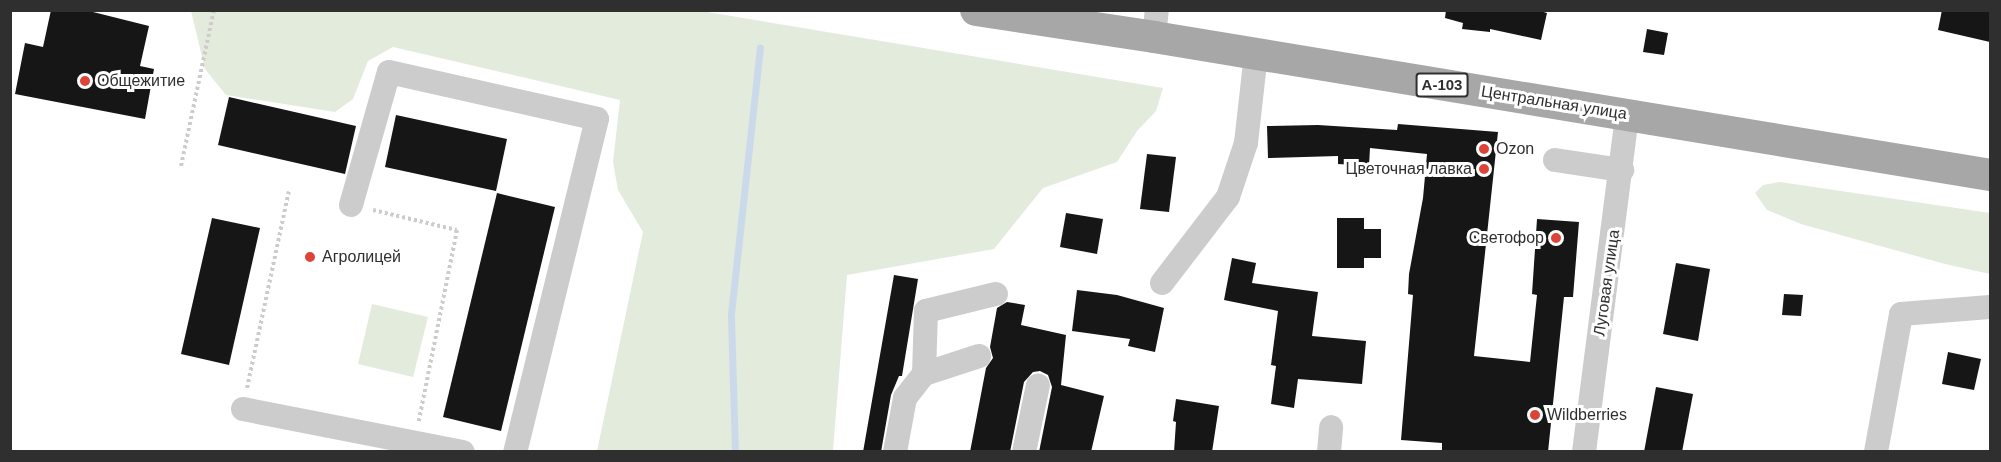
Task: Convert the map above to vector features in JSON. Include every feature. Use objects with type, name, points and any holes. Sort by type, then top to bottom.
[{"type":"main road","name":"Центральная улица","points":[[976,10],[1156,24],[1256,54],[1990,175]]},
{"type":"street","points":[[1161,283],[1228,197],[1246,143],[1256,54]]},
{"type":"street","points":[[351,205],[389,72],[597,119],[515,452]]},
{"type":"street","name":"Луговая улица","points":[[1584,452],[1622,170],[1627,115]]},
{"type":"street","points":[[1555,160],[1622,170]]},
{"type":"street","points":[[924,374],[926,311],[996,294]]},
{"type":"street","points":[[1876,452],[1901,314],[1990,307]]},
{"type":"street","points":[[895,452],[905,398],[924,374],[979,356]]},
{"type":"street","points":[[1024,452],[1038,385]]},
{"type":"street","points":[[243,409],[463,452]]},
{"type":"street","points":[[1329,452],[1331,428]]},
{"type":"path","points":[[181,166],[214,10]]},
{"type":"path","points":[[243,409],[289,190]]},
{"type":"path","points":[[351,205],[456,230],[414,442]]},
{"type":"shaded area","points":[[191,11],[701,11],[1163,88],[1156,111],[1137,131],[1117,162],[1043,188],[994,249],[847,275],[833,451],[597,451],[643,232],[618,190],[613,162],[620,100],[393,47],[368,61],[353,99],[335,112],[226,95],[205,69]]},
{"type":"shaded area","points":[[1780,182],[1990,213],[1990,274],[1945,264],[1801,224],[1767,210],[1755,193],[1763,185]]},
{"type":"shaded area","points":[[372,304],[428,317],[413,377],[358,364]]},
{"type":"building","name":"Общежитие","points":[[51,10],[85,10],[149,26],[140,66],[154,69],[145,119],[15,94],[25,43],[43,47]]},
{"type":"building","points":[[1446,10],[1537,10],[1547,13],[1541,40],[1490,29],[1490,32],[1462,29],[1463,23],[1445,18]]},
{"type":"building","points":[[1942,10],[1990,10],[1990,42],[1938,30]]},
{"type":"building","points":[[1647,29],[1668,33],[1664,55],[1643,52]]},
{"type":"building","points":[[229,97],[356,126],[345,174],[218,145]]},
{"type":"building","points":[[396,115],[507,139],[496,191],[385,167]]},
{"type":"building","points":[[1398,124],[1498,132],[1474,356],[1530,362],[1537,295],[1532,294],[1537,219],[1579,222],[1573,297],[1564,297],[1548,452],[1442,452],[1442,443],[1401,440],[1413,295],[1408,294],[1409,274],[1423,198],[1427,154],[1370,148],[1369,166],[1338,164],[1338,156],[1268,158],[1267,126],[1318,125],[1397,130]]},
{"type":"building","points":[[1147,154],[1176,157],[1169,212],[1140,209]]},
{"type":"building","points":[[497,193],[555,207],[501,431],[443,417]]},
{"type":"building","points":[[1066,213],[1103,219],[1097,254],[1060,247]]},
{"type":"building","points":[[212,218],[260,228],[229,365],[181,354]]},
{"type":"building","points":[[1337,218],[1364,218],[1364,229],[1381,229],[1381,258],[1364,258],[1364,268],[1337,268]]},
{"type":"building","points":[[1232,258],[1256,263],[1252,283],[1318,292],[1312,336],[1366,341],[1362,384],[1298,379],[1294,408],[1271,404],[1276,366],[1271,365],[1278,311],[1224,300]]},
{"type":"building","points":[[1676,263],[1710,269],[1698,341],[1663,334]]},
{"type":"building","points":[[894,275],[918,279],[902,376],[899,376],[891,395],[881,452],[863,452]]},
{"type":"building","points":[[1077,290],[1117,295],[1164,308],[1155,352],[1128,346],[1130,339],[1072,331]]},
{"type":"building","points":[[1784,294],[1803,295],[1801,316],[1782,315]]},
{"type":"building","points":[[1007,302],[1025,305],[1021,325],[1066,335],[1061,385],[1104,396],[1091,452],[1039,452],[1052,387],[1048,375],[1040,371],[1033,372],[1024,382],[1010,452],[970,452],[986,368],[993,358],[990,347],[997,308]]},
{"type":"building","points":[[1948,352],[1981,359],[1974,390],[1942,384]]},
{"type":"building","points":[[1656,387],[1693,394],[1682,452],[1644,452]]},
{"type":"building","points":[[1176,399],[1219,406],[1212,452],[1174,452],[1176,422],[1173,421]]},
{"type":"waterway","points":[[735,452],[731,314],[760,48]]},
{"type":"place","name":"Общежитие","points":[[85,81]]},
{"type":"place","name":"Ozon","points":[[1484,149]]},
{"type":"place","name":"Цветочная лавка","points":[[1484,169]]},
{"type":"place","name":"Светофор","points":[[1556,238]]},
{"type":"place","name":"Агролицей","points":[[310,257]]},
{"type":"place","name":"Wildberries","points":[[1535,415]]}]
